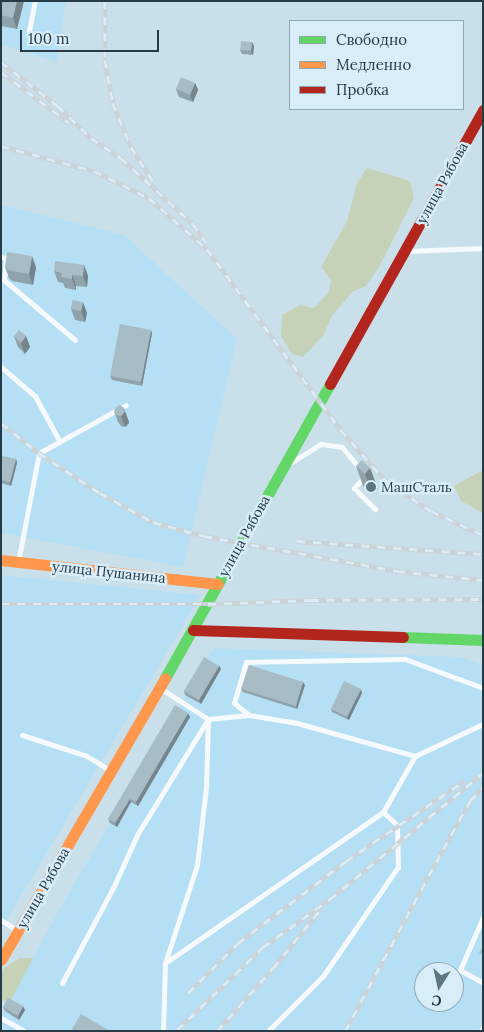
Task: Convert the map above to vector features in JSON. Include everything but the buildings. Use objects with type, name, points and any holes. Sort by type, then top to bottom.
[{"type":"street","name":"улица Рябова","points":[[1,960],[193,630],[403,251],[482,114]]},
{"type":"street","name":"улица Пушанина","points":[[1,560],[218,584]]},
{"type":"street","points":[[193,630],[483,640]]},
{"type":"lane","points":[[29,31],[35,1]]},
{"type":"lane","points":[[403,251],[483,248]]},
{"type":"lane","points":[[1,257],[6,258],[4,280],[75,340]]},
{"type":"lane","points":[[1,367],[35,396],[60,442]]},
{"type":"lane","points":[[18,562],[39,453],[126,406]]},
{"type":"lane","points":[[282,469],[321,444],[342,447],[365,477],[354,488],[375,509]]},
{"type":"lane","points":[[249,715],[234,703],[246,662],[405,659],[483,688]]},
{"type":"lane","points":[[160,688],[208,718],[249,715],[297,723],[415,756]]},
{"type":"lane","points":[[163,1031],[165,963],[197,865],[206,787],[208,718]]},
{"type":"lane","points":[[62,983],[113,888],[137,835],[208,718]]},
{"type":"lane","points":[[165,963],[383,812],[415,756],[483,724]]},
{"type":"lane","points":[[22,735],[87,756],[111,771]]},
{"type":"lane","points":[[268,1031],[322,976],[398,867],[397,825],[383,812]]},
{"type":"lane","points":[[483,918],[460,970],[483,983]]},
{"type":"lane","points":[[1,920],[18,931]]},
{"type":"lane","points":[[1,1018],[24,1031]]},
{"type":"lane","points":[[481,1031],[483,1027]]},
{"type":"shaded area","points":[[1,1],[66,1],[57,62],[1,44]]},
{"type":"shaded area","points":[[1,205],[124,235],[237,339],[183,567],[1,533]]},
{"type":"shaded area","points":[[1,575],[201,595],[1,929]]},
{"type":"shaded area","points":[[214,648],[460,657],[483,665],[483,1031],[1,1031],[1,1017],[64,901]]},
{"type":"green space","points":[[367,168],[410,181],[414,198],[379,267],[366,286],[352,292],[332,316],[323,336],[303,357],[292,354],[281,336],[282,315],[300,305],[314,308],[329,292],[331,280],[321,267],[347,221],[357,183]]},
{"type":"green space","points":[[483,470],[483,513],[461,501],[454,486]]},
{"type":"green space","points":[[20,958],[33,958],[10,1002],[1,1000],[1,974],[4,968]]},
{"type":"railway","points":[[105,1],[105,60],[113,103],[131,147],[153,181]]},
{"type":"railway","points":[[1,62],[58,106],[91,138],[121,158],[193,224],[206,242]]},
{"type":"railway","points":[[1,72],[68,122]]},
{"type":"railway","points":[[1,146],[94,171],[149,198],[207,249],[341,430],[385,480],[431,511],[483,535]]},
{"type":"railway","points":[[1,423],[39,453],[100,493],[153,522],[204,536],[397,571],[483,580]]},
{"type":"railway","points":[[297,541],[483,554]]},
{"type":"railway","points":[[1,604],[208,604],[311,600],[483,599]]},
{"type":"railway","points":[[177,1030],[263,947],[330,899],[483,773]]},
{"type":"railway","points":[[188,993],[238,943],[346,861],[464,781]]},
{"type":"railway","points":[[345,1031],[470,801],[483,787]]},
{"type":"railway","points":[[217,1031],[273,968],[320,910]]},
{"type":"traffic: fast","points":[[165,678],[330,384]]},
{"type":"traffic: fast","points":[[403,637],[483,640]]},
{"type":"traffic: slow","points":[[1,560],[218,584]]},
{"type":"traffic: slow","points":[[1,960],[165,678]]},
{"type":"traffic: jam","points":[[330,384],[483,110]]},
{"type":"traffic: jam","points":[[193,630],[403,637]]},
{"type":"place","name":"МашСталь","points":[[371,487]]}]
